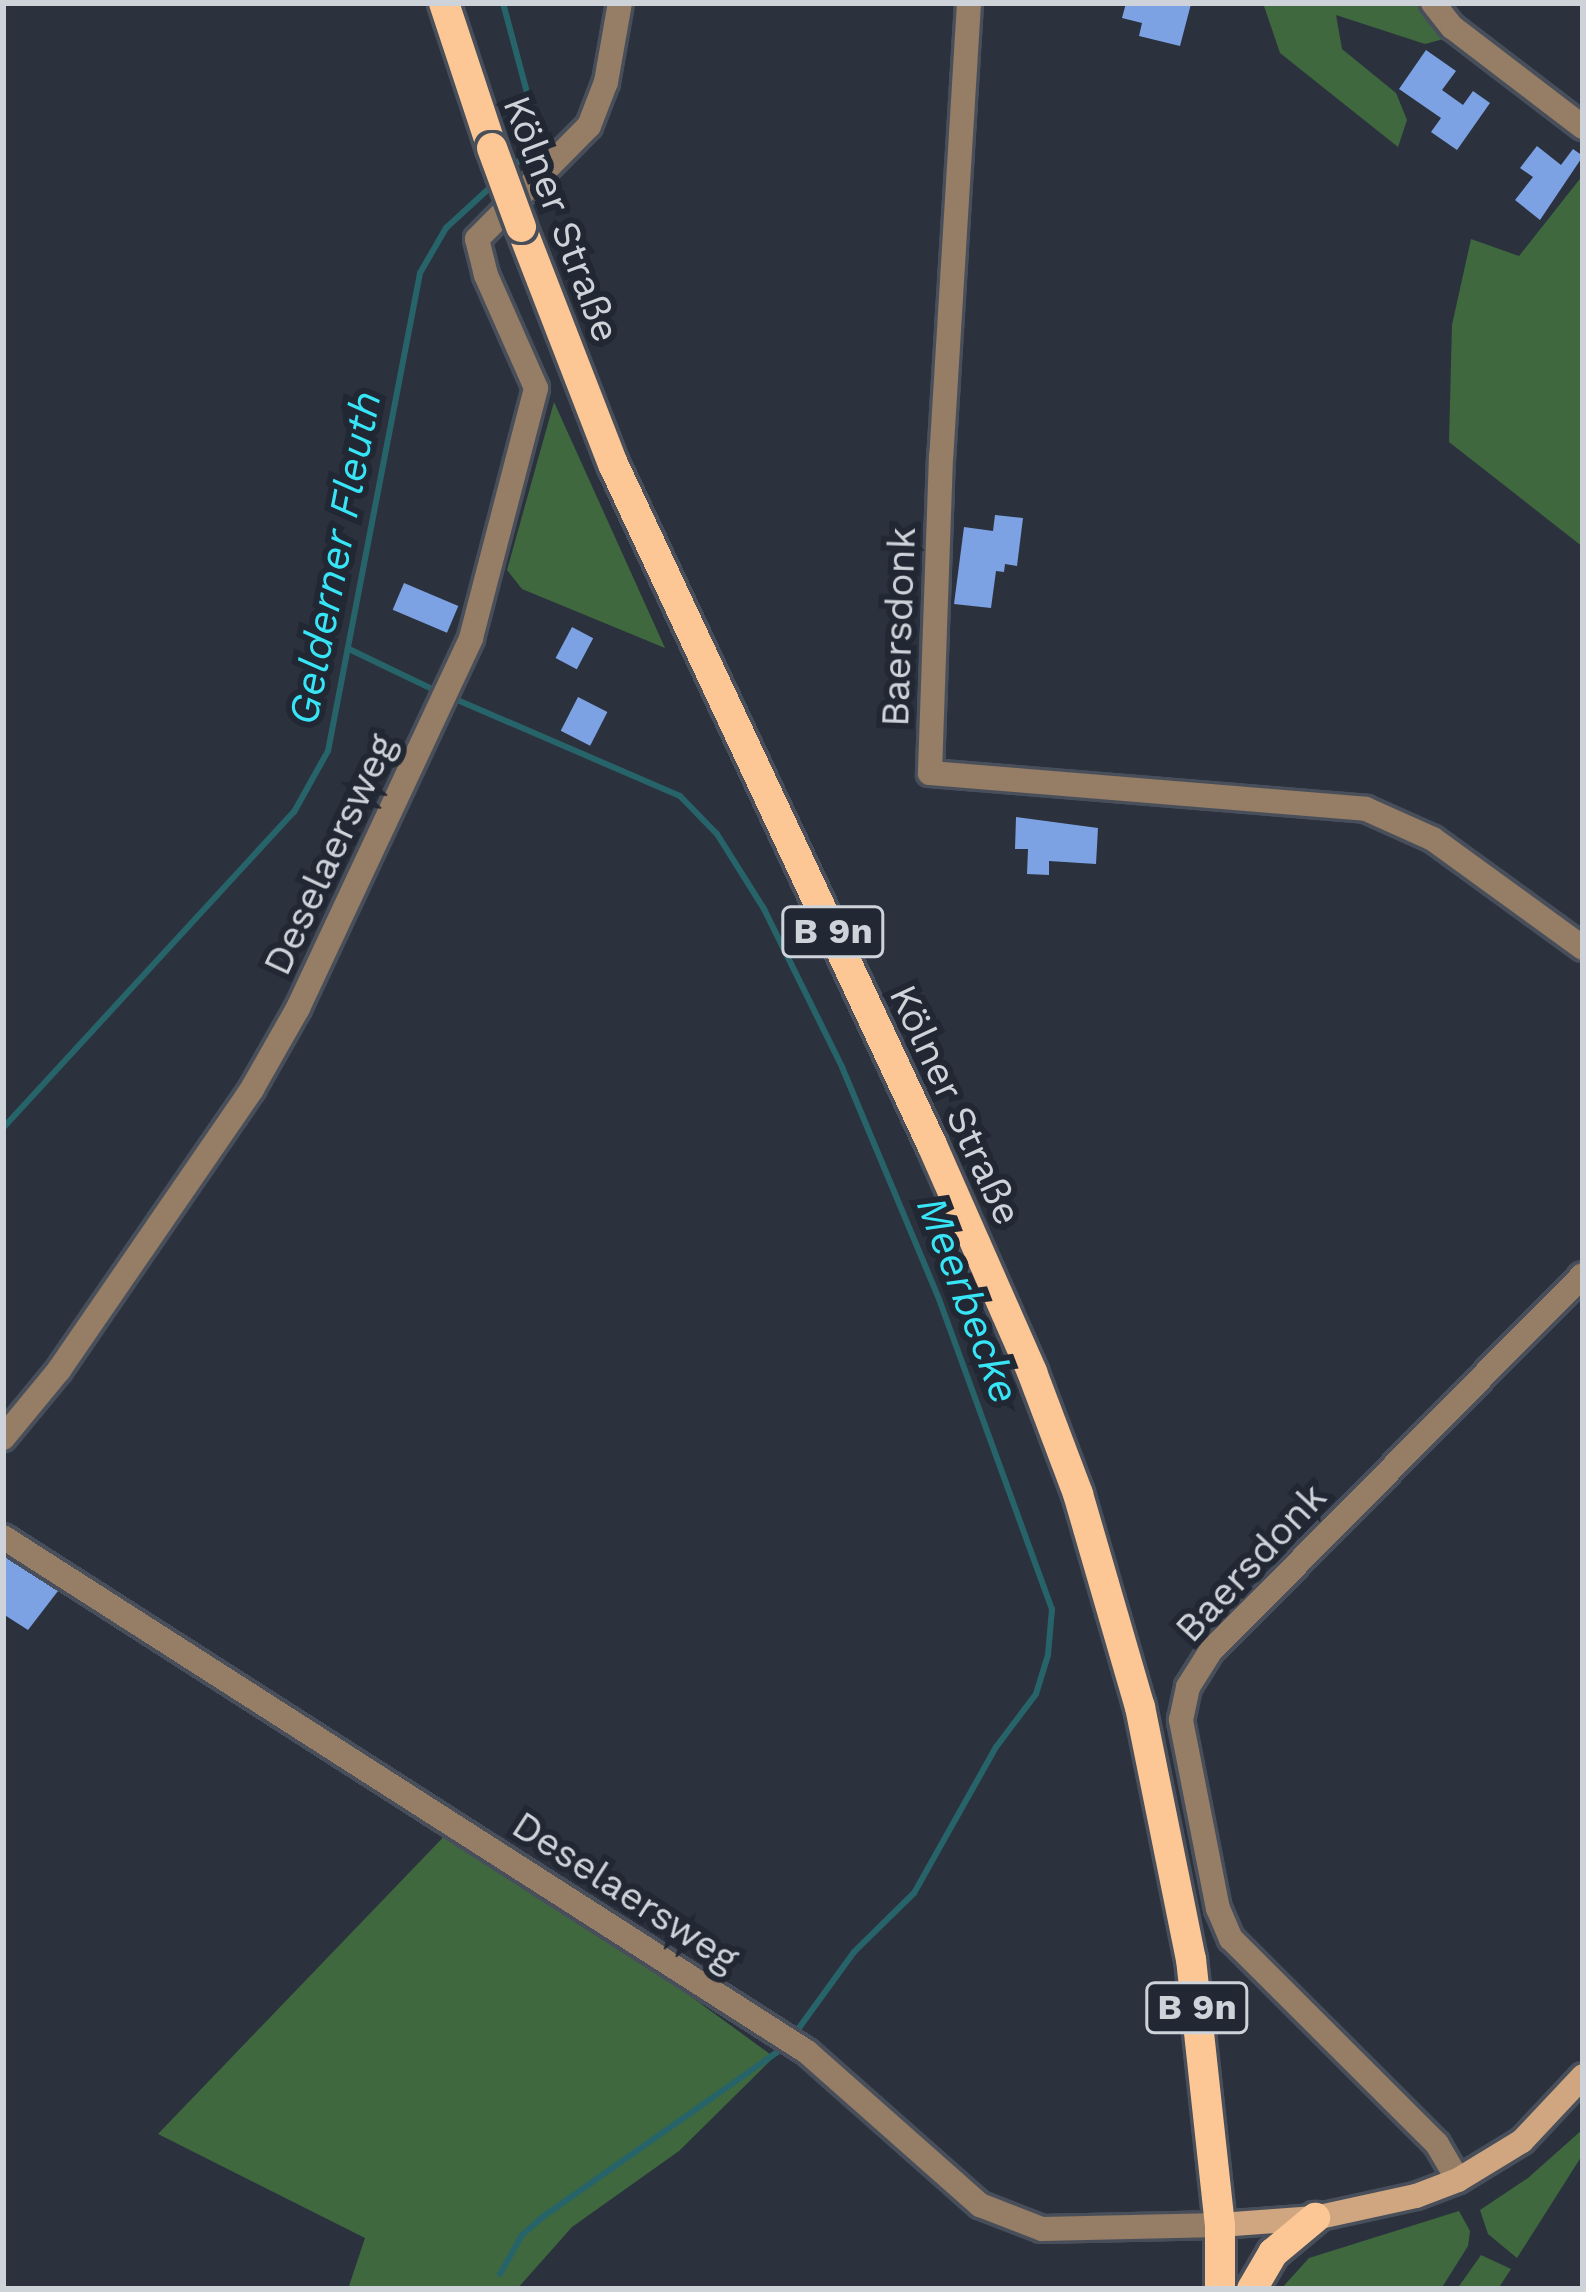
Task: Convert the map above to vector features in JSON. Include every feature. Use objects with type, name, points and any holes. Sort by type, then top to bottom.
[{"type":"main road","name":"Kölner Straße","points":[[444,3],[492,148],[613,464],[932,1145],[1033,1372],[1078,1494],[1124,1646],[1159,1792],[1191,1959],[1220,2225],[1220,2289]]},
{"type":"main road","points":[[1220,2225],[1315,2218],[1416,2196],[1458,2180],[1522,2140],[1583,2076]]},
{"type":"main road","points":[[1252,2289],[1273,2253],[1315,2218]]},
{"type":"street","name":"Deselaersweg","points":[[3,1438],[59,1370],[252,1089],[298,1008],[471,638],[536,388],[486,275],[477,239],[589,126],[606,82],[620,3]]},
{"type":"street","name":"Baersdonk","points":[[969,3],[941,456],[930,773],[1366,809],[1433,839],[1583,948]]},
{"type":"street","points":[[1433,3],[1452,27],[1583,128]]},
{"type":"street","name":"Baersdonk","points":[[1458,2180],[1437,2144],[1231,1940],[1218,1909],[1181,1720],[1188,1687],[1210,1652],[1583,1275]]},
{"type":"street","name":"Deselaersweg","points":[[3,1537],[807,2052],[980,2205],[1042,2229],[1220,2225]]},
{"type":"green space","points":[[1263,3],[1424,3],[1451,37],[1425,44],[1336,15],[1342,49],[1396,93],[1407,120],[1398,147],[1280,53]]},
{"type":"green space","points":[[1583,175],[1583,547],[1449,442],[1452,325],[1471,239],[1519,256]]},
{"type":"green space","points":[[554,402],[665,648],[522,589],[507,570]]},
{"type":"green space","points":[[455,1825],[774,2057],[679,2151],[572,2227],[517,2289],[348,2289],[365,2238],[158,2134]]},
{"type":"green space","points":[[1583,2129],[1583,2154],[1517,2258],[1488,2234],[1480,2210],[1528,2178]]},
{"type":"green space","points":[[1459,2211],[1470,2231],[1468,2246],[1441,2289],[1281,2289],[1309,2258]]},
{"type":"green space","points":[[1481,2255],[1511,2269],[1498,2289],[1457,2289]]},
{"type":"building","points":[[1126,3],[1191,4],[1180,46],[1139,36],[1142,23],[1122,18]]},
{"type":"building","points":[[1426,50],[1456,71],[1442,90],[1463,105],[1473,91],[1490,103],[1457,150],[1431,132],[1441,118],[1399,89]]},
{"type":"building","points":[[1537,146],[1561,165],[1573,149],[1583,156],[1540,220],[1515,200],[1533,177],[1520,168]]},
{"type":"building","points":[[995,515],[1023,518],[1017,566],[1005,564],[1004,572],[996,571],[991,608],[954,604],[964,527],[993,531]]},
{"type":"building","points":[[404,583],[458,606],[447,633],[393,610]]},
{"type":"building","points":[[572,627],[593,638],[577,669],[556,658]]},
{"type":"building","points":[[578,697],[607,712],[590,746],[561,731]]},
{"type":"building","points":[[1016,817],[1098,828],[1096,864],[1049,861],[1049,875],[1027,874],[1028,849],[1015,849]]},
{"type":"building","points":[[3,1553],[58,1591],[28,1630],[3,1614]]},
{"type":"waterway","name":"Gelderner Fleuth","points":[[503,3],[540,141],[510,169]]},
{"type":"waterway","name":"Gelderner Fleuth","points":[[3,1128],[294,812],[328,751],[420,273],[446,228],[496,182]]},
{"type":"waterway","name":"Meerbecke","points":[[351,650],[434,690]]},
{"type":"waterway","name":"Meerbecke","points":[[455,699],[680,796],[717,834],[764,909],[842,1067],[939,1299],[1052,1609],[1048,1655],[1036,1694],[996,1747],[914,1893],[854,1952],[794,2035]]},
{"type":"waterway","name":"Meerbecke","points":[[500,2274],[522,2235],[544,2216],[779,2051]]}]
